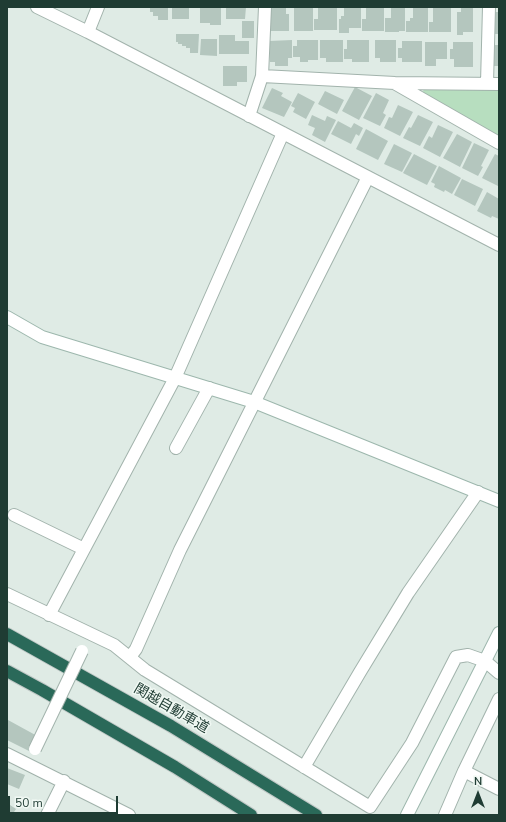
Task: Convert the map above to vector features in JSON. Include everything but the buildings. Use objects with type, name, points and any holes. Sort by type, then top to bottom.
[{"type":"highway","name":"関越自動車道","points":[[7,634],[171,726],[316,815]]},
{"type":"highway","points":[[7,671],[175,767],[251,815]]},
{"type":"street","points":[[37,7],[499,245]]},
{"type":"street","points":[[88,32],[98,7]]},
{"type":"street","points":[[249,116],[262,76],[265,7]]},
{"type":"street","points":[[262,76],[395,83],[493,83],[489,7]]},
{"type":"street","points":[[395,83],[499,142]]},
{"type":"street","points":[[49,616],[175,378],[283,133]]},
{"type":"street","points":[[130,657],[136,649],[180,550],[368,177]]},
{"type":"street","points":[[7,317],[42,337],[254,402],[499,500]]},
{"type":"street","points":[[176,448],[209,388]]},
{"type":"street","points":[[304,767],[408,593],[478,492]]},
{"type":"street","points":[[14,514],[84,549]]},
{"type":"street","points":[[7,594],[49,616],[114,645],[145,670],[370,807],[412,743],[456,657],[468,655],[485,661],[499,673]]},
{"type":"street","points":[[408,812],[499,633]]},
{"type":"street","points":[[26,764],[90,634]]},
{"type":"street","points":[[445,815],[464,771],[499,699]]},
{"type":"street","points":[[7,754],[64,781],[129,815]]},
{"type":"street","points":[[464,771],[499,789]]},
{"type":"street","points":[[46,815],[64,781]]},
{"type":"green space","points":[[424,87],[499,89],[499,137],[422,97]]}]
